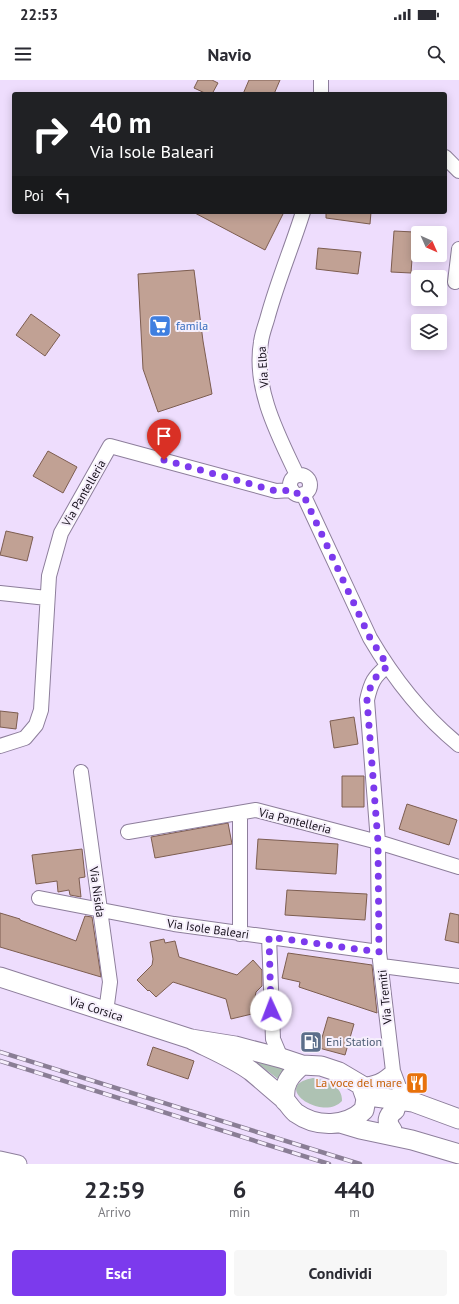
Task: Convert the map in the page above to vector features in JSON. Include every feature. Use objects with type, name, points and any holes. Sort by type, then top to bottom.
[{"type":"main road","name":"Via Corsica","points":[[0,977],[191,1039],[235,1046],[281,1058],[302,1066],[321,1066],[339,1072],[363,1095],[413,1102],[459,1119]]},
{"type":"main road","name":"Via Corsica","points":[[191,1039],[250,1071],[285,1101],[295,1112],[312,1121],[323,1123],[340,1123],[357,1117],[363,1095]]},
{"type":"main road","points":[[285,1101],[284,1090],[286,1082],[302,1066]]},
{"type":"main road","points":[[363,1095],[395,1110],[459,1125]]},
{"type":"main road","points":[[363,1095],[374,1120],[412,1140]]},
{"type":"main road","points":[[392,1130],[388,1125],[387,1119],[395,1110]]},
{"type":"main road","points":[[340,1123],[360,1129],[412,1140],[459,1154]]},
{"type":"street","points":[[321,80],[321,92]]},
{"type":"street","points":[[447,159],[459,171]]},
{"type":"street","name":"Via Elba","points":[[298,492],[310,488],[309,479],[301,474],[297,475],[282,443],[266,400],[261,373],[260,342],[274,293],[302,214]]},
{"type":"street","points":[[455,282],[459,249]]},
{"type":"street","name":"Via Pantelleria","points":[[0,746],[25,738],[36,725],[41,710],[49,576],[61,533],[110,446],[276,491],[298,492]]},
{"type":"street","points":[[298,492],[378,653],[407,694],[446,735],[459,745]]},
{"type":"street","points":[[0,592],[47,598]]},
{"type":"street","name":"Via Tremiti","points":[[388,666],[377,675],[370,684],[367,700],[378,842],[379,952],[382,966],[393,1071],[399,1087],[413,1102]]},
{"type":"street","name":"Via Nisida","points":[[81,772],[110,982],[106,1012]]},
{"type":"street","name":"Via Pantelleria","points":[[128,832],[256,810],[378,842],[459,867]]},
{"type":"street","points":[[240,813],[240,934]]},
{"type":"street","name":"Via Isole Baleari","points":[[38,898],[174,924],[379,952]]},
{"type":"street","points":[[269,937],[273,1039],[281,1058]]},
{"type":"street","points":[[382,966],[459,976]]},
{"type":"street","points":[[363,1095],[372,1084],[384,1080],[393,1071]]},
{"type":"street","points":[[0,1160],[18,1164]]},
{"type":"green space","points":[[257,1061],[285,1069],[278,1079],[256,1062]]},
{"type":"green space","points":[[313,1078],[328,1082],[337,1088],[342,1096],[342,1101],[333,1106],[323,1107],[313,1105],[304,1100],[298,1094],[296,1088],[301,1082]]},
{"type":"building","points":[[198,80],[212,80],[218,83],[213,92],[203,92],[194,88]]},
{"type":"building","points":[[249,80],[280,80],[275,92],[244,92]]},
{"type":"building","points":[[197,214],[283,214],[265,250]]},
{"type":"building","points":[[326,214],[371,214],[370,224],[326,218]]},
{"type":"building","points":[[394,231],[411,232],[411,273],[391,272]]},
{"type":"building","points":[[318,248],[361,252],[358,274],[316,269]]},
{"type":"building","points":[[194,270],[203,341],[212,394],[158,412],[143,369],[138,274]]},
{"type":"building","points":[[31,314],[60,335],[45,356],[16,335]]},
{"type":"building","points":[[48,451],[77,467],[63,493],[33,476]]},
{"type":"building","points":[[6,531],[33,537],[27,561],[0,555]]},
{"type":"building","points":[[0,711],[18,713],[16,729],[0,727]]},
{"type":"building","points":[[354,717],[358,744],[334,748],[330,721]]},
{"type":"building","points":[[342,776],[364,776],[364,807],[342,807]]},
{"type":"building","points":[[407,804],[457,820],[449,845],[399,829]]},
{"type":"building","points":[[228,823],[232,844],[155,858],[151,837]]},
{"type":"building","points":[[258,839],[338,844],[336,874],[256,869]]},
{"type":"building","points":[[82,849],[85,877],[79,878],[81,897],[70,895],[69,890],[58,892],[57,881],[36,884],[32,855]]},
{"type":"building","points":[[287,890],[367,894],[365,920],[285,915]]},
{"type":"building","points":[[0,913],[20,919],[76,941],[85,916],[92,917],[101,977],[0,947]]},
{"type":"building","points":[[450,913],[459,915],[459,943],[445,940]]},
{"type":"building","points":[[164,939],[165,943],[175,941],[179,957],[237,975],[253,960],[262,970],[262,986],[256,992],[254,1002],[256,1013],[231,1019],[226,999],[173,982],[156,997],[149,990],[148,991],[137,980],[152,965],[153,959],[150,942]]},
{"type":"building","points":[[288,953],[372,965],[377,1013],[299,987],[300,982],[282,978]]},
{"type":"building","points":[[328,1017],[354,1024],[345,1055],[319,1048]]},
{"type":"building","points":[[153,1047],[194,1061],[188,1079],[147,1065]]},
{"type":"railway","points":[[0,1052],[360,1164]]},
{"type":"railway","points":[[0,1061],[329,1164]]},
{"type":"place","name":"famila","points":[[160,326]]},
{"type":"place","name":"Eni Station","points":[[311,1042]]},
{"type":"place","name":"La voce del mare","points":[[417,1083]]},
{"type":"route","points":[[164,460],[276,491],[292,490],[299,495],[303,494],[319,525],[370,638],[378,653],[388,666],[377,675],[370,684],[367,700],[378,842],[379,952],[269,937],[271,1010]]}]
